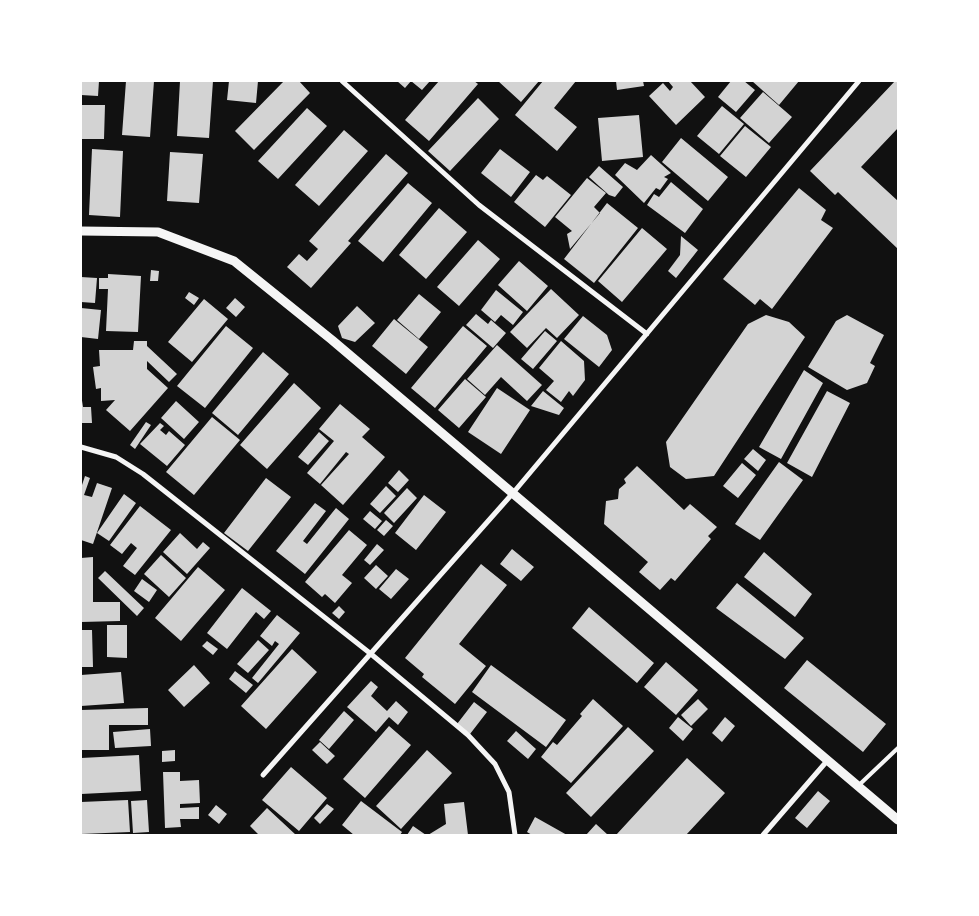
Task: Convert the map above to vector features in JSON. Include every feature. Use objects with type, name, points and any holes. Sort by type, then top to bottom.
[{"type":"street","points":[[342,81],[479,204],[647,334]]},
{"type":"street","points":[[263,775],[513,493],[860,81]]},
{"type":"street","points":[[81,231],[158,232],[234,261],[332,340],[827,762],[898,820]]},
{"type":"street","points":[[81,447],[116,457],[143,474],[371,654],[468,736],[495,764],[509,792],[515,835]]},
{"type":"street","points":[[763,835],[827,762]]},
{"type":"lane","points":[[857,787],[898,748]]},
{"type":"building","points":[[81,81],[99,81],[98,96],[81,95]]},
{"type":"building","points":[[126,81],[154,81],[150,137],[122,135]]},
{"type":"building","points":[[180,81],[213,81],[209,138],[177,136]]},
{"type":"building","points":[[229,81],[258,81],[256,103],[227,100]]},
{"type":"building","points":[[284,81],[299,81],[310,93],[254,150],[235,131]]},
{"type":"building","points":[[397,81],[411,81],[405,88]]},
{"type":"building","points":[[411,81],[430,81],[422,90]]},
{"type":"building","points":[[439,81],[474,81],[478,84],[429,141],[405,120]]},
{"type":"building","points":[[498,81],[539,81],[521,102]]},
{"type":"building","points":[[543,81],[576,81],[554,108],[577,127],[557,151],[515,115]]},
{"type":"building","points":[[616,81],[643,81],[644,86],[617,90]]},
{"type":"building","points":[[668,81],[690,81],[705,97],[676,125],[649,96],[663,83],[670,91],[673,87]]},
{"type":"building","points":[[731,81],[744,81],[755,90],[736,112],[718,97]]},
{"type":"building","points":[[752,81],[799,81],[779,105]]},
{"type":"building","points":[[895,81],[898,81],[898,128],[861,167],[898,201],[898,249],[838,192],[835,195],[810,171]]},
{"type":"building","points":[[763,92],[792,117],[769,143],[740,118]]},
{"type":"building","points":[[478,98],[499,119],[450,171],[428,151]]},
{"type":"building","points":[[81,105],[105,105],[104,139],[81,139]]},
{"type":"building","points":[[722,106],[744,124],[719,154],[697,136]]},
{"type":"building","points":[[307,108],[327,126],[278,179],[258,161]]},
{"type":"building","points":[[639,115],[643,157],[602,161],[598,118]]},
{"type":"building","points":[[745,126],[771,147],[746,177],[720,156]]},
{"type":"building","points":[[344,130],[368,151],[319,206],[295,185]]},
{"type":"building","points":[[681,138],[728,177],[708,201],[662,162]]},
{"type":"building","points":[[92,149],[123,151],[120,217],[89,215]]},
{"type":"building","points":[[500,149],[530,172],[511,197],[481,173]]},
{"type":"building","points":[[170,152],[203,154],[199,203],[167,201]]},
{"type":"building","points":[[386,154],[408,173],[348,241],[351,243],[311,288],[287,267],[299,254],[307,261],[318,249],[309,241]]},
{"type":"building","points":[[651,155],[671,173],[664,177],[668,179],[660,190],[656,188],[644,203],[615,175],[625,163],[637,170]]},
{"type":"building","points":[[599,166],[623,187],[615,197],[609,195],[589,177]]},
{"type":"building","points":[[536,175],[543,180],[547,176],[571,195],[545,227],[514,202]]},
{"type":"building","points":[[587,178],[606,193],[594,207],[600,213],[570,249],[567,234],[572,231],[555,217]]},
{"type":"building","points":[[671,182],[703,209],[685,233],[647,205],[654,194],[659,197]]},
{"type":"building","points":[[408,183],[432,203],[383,262],[358,241]]},
{"type":"building","points":[[799,188],[826,210],[821,220],[833,228],[772,309],[760,299],[755,305],[723,279]]},
{"type":"building","points":[[607,203],[638,228],[594,283],[564,259]]},
{"type":"building","points":[[439,208],[467,232],[426,279],[399,255]]},
{"type":"building","points":[[642,228],[667,249],[622,302],[598,281]]},
{"type":"building","points":[[681,236],[698,250],[676,278],[668,271],[680,255]]},
{"type":"building","points":[[478,240],[500,259],[459,306],[437,287]]},
{"type":"building","points":[[519,261],[548,286],[527,311],[498,285]]},
{"type":"building","points":[[151,270],[159,271],[158,281],[150,281]]},
{"type":"building","points":[[108,274],[141,276],[138,332],[106,331],[108,289],[99,289],[99,278],[108,278]]},
{"type":"building","points":[[81,277],[97,278],[95,303],[81,302]]},
{"type":"building","points":[[551,289],[579,315],[557,338],[546,328],[527,348],[510,332]]},
{"type":"building","points":[[496,290],[523,312],[513,325],[501,315],[495,322],[481,310]]},
{"type":"building","points":[[189,292],[199,298],[194,305],[185,298]]},
{"type":"building","points":[[419,294],[441,312],[419,339],[397,320]]},
{"type":"building","points":[[235,298],[245,307],[236,317],[226,308]]},
{"type":"building","points":[[204,299],[228,319],[192,362],[168,342]]},
{"type":"building","points":[[357,306],[375,323],[355,342],[342,338],[338,326]]},
{"type":"building","points":[[81,308],[101,310],[98,339],[81,337]]},
{"type":"building","points":[[476,314],[488,324],[491,320],[506,333],[493,348],[466,325]]},
{"type":"building","points":[[766,315],[789,322],[805,337],[714,476],[686,479],[670,467],[666,442],[748,324]]},
{"type":"building","points":[[847,315],[884,335],[870,363],[875,366],[867,383],[847,390],[808,367],[836,321]]},
{"type":"building","points":[[583,316],[607,335],[612,350],[599,367],[564,339]]},
{"type":"building","points":[[394,319],[428,347],[406,374],[372,346]]},
{"type":"building","points":[[226,326],[253,348],[205,408],[177,386]]},
{"type":"building","points":[[463,326],[487,346],[435,408],[411,388]]},
{"type":"building","points":[[545,331],[557,341],[533,369],[521,359]]},
{"type":"building","points":[[134,341],[147,341],[147,346],[177,374],[169,382],[147,361],[147,369],[168,388],[130,431],[106,410],[115,400],[101,401],[101,388],[96,389],[93,367],[100,366],[99,350],[133,350]]},
{"type":"building","points":[[561,341],[584,361],[585,380],[573,396],[569,391],[561,402],[546,390],[554,381],[539,368]]},
{"type":"building","points":[[497,345],[542,385],[527,401],[501,377],[485,395],[467,379]]},
{"type":"building","points":[[263,352],[289,374],[238,435],[212,413]]},
{"type":"building","points":[[804,370],[823,383],[781,459],[759,447]]},
{"type":"building","points":[[465,379],[486,397],[459,428],[438,410]]},
{"type":"building","points":[[294,383],[321,408],[267,469],[240,445]]},
{"type":"building","points":[[497,388],[530,410],[501,454],[468,432]]},
{"type":"building","points":[[543,391],[564,408],[559,415],[531,406]]},
{"type":"building","points":[[827,391],[850,403],[812,477],[787,463]]},
{"type":"building","points":[[81,394],[83,407],[91,407],[92,423],[81,423]]},
{"type":"building","points":[[176,401],[199,422],[184,439],[161,418]]},
{"type":"building","points":[[340,404],[370,429],[362,437],[385,457],[343,505],[321,485],[349,454],[346,452],[320,484],[307,473],[334,441],[319,429]]},
{"type":"building","points":[[212,417],[240,440],[194,495],[166,472]]},
{"type":"building","points":[[146,422],[151,425],[135,449],[130,445]]},
{"type":"building","points":[[160,423],[164,426],[160,430],[166,435],[169,431],[185,445],[167,466],[140,444]]},
{"type":"building","points":[[319,432],[329,441],[308,465],[298,457]]},
{"type":"building","points":[[753,449],[766,460],[758,471],[744,459]]},
{"type":"building","points":[[779,462],[803,480],[760,540],[735,524]]},
{"type":"building","points":[[742,463],[756,475],[738,498],[723,486]]},
{"type":"building","points":[[637,466],[684,510],[690,504],[717,527],[708,536],[711,539],[675,581],[671,578],[660,590],[639,572],[648,562],[604,524],[606,501],[618,499],[619,489],[626,483],[624,479]]},
{"type":"building","points":[[399,470],[409,480],[398,492],[388,483]]},
{"type":"building","points":[[85,476],[90,478],[84,495],[92,497],[97,483],[112,488],[93,544],[81,540],[81,488]]},
{"type":"building","points":[[266,478],[291,497],[248,551],[224,533]]},
{"type":"building","points":[[386,486],[396,496],[380,513],[370,504]]},
{"type":"building","points":[[407,488],[417,498],[394,523],[384,513]]},
{"type":"building","points":[[124,494],[136,503],[109,541],[97,533]]},
{"type":"building","points":[[424,495],[446,512],[416,550],[395,533]]},
{"type":"building","points":[[315,503],[326,511],[303,541],[307,544],[336,508],[349,519],[305,574],[276,551]]},
{"type":"building","points":[[140,506],[171,530],[135,575],[123,566],[137,548],[131,543],[122,554],[110,545]]},
{"type":"building","points":[[370,511],[382,521],[375,529],[363,519]]},
{"type":"building","points":[[386,520],[393,526],[384,536],[377,530]]},
{"type":"building","points":[[349,530],[367,545],[342,575],[352,583],[335,603],[325,594],[322,597],[305,582]]},
{"type":"building","points":[[180,533],[197,549],[203,542],[210,548],[187,574],[163,552]]},
{"type":"building","points":[[377,544],[384,550],[370,565],[364,560]]},
{"type":"building","points":[[512,549],[534,567],[521,581],[500,564]]},
{"type":"building","points":[[764,552],[812,594],[795,617],[744,577]]},
{"type":"building","points":[[161,555],[186,578],[169,597],[144,574]]},
{"type":"building","points":[[93,557],[93,602],[120,602],[120,621],[81,622],[81,558]]},
{"type":"building","points":[[481,564],[507,585],[459,644],[486,666],[455,704],[422,677],[424,674],[405,658]]},
{"type":"building","points":[[376,565],[388,576],[376,589],[364,578]]},
{"type":"building","points":[[198,567],[225,590],[181,641],[155,618]]},
{"type":"building","points":[[396,569],[409,579],[391,599],[379,589]]},
{"type":"building","points":[[105,571],[144,608],[137,616],[98,578]]},
{"type":"building","points":[[142,579],[157,590],[149,602],[134,591]]},
{"type":"building","points":[[737,583],[804,638],[785,659],[716,608]]},
{"type":"building","points":[[242,588],[271,611],[264,619],[256,612],[227,649],[207,633]]},
{"type":"building","points":[[339,606],[345,612],[339,619],[332,613]]},
{"type":"building","points":[[589,607],[654,663],[637,683],[572,628]]},
{"type":"building","points":[[277,615],[300,633],[258,683],[252,678],[279,644],[275,641],[272,646],[260,636]]},
{"type":"building","points":[[107,625],[127,625],[127,658],[107,657]]},
{"type":"building","points":[[81,630],[92,630],[93,667],[81,667]]},
{"type":"building","points":[[258,640],[269,650],[248,673],[237,664]]},
{"type":"building","points":[[207,641],[218,649],[213,655],[202,646]]},
{"type":"building","points":[[292,649],[317,672],[266,729],[241,706]]},
{"type":"building","points":[[807,660],[886,724],[863,752],[784,688]]},
{"type":"building","points":[[666,662],[698,690],[676,715],[644,687]]},
{"type":"building","points":[[194,665],[210,683],[184,707],[168,690]]},
{"type":"building","points":[[491,665],[566,720],[546,747],[472,692]]},
{"type":"building","points":[[235,671],[253,685],[246,693],[229,679]]},
{"type":"building","points":[[121,672],[124,703],[81,706],[81,675]]},
{"type":"building","points":[[371,681],[378,687],[371,696],[387,711],[396,701],[408,712],[398,725],[389,717],[376,732],[347,707]]},
{"type":"building","points":[[593,699],[623,726],[571,783],[541,757],[553,742],[557,745],[582,716],[580,714]]},
{"type":"building","points":[[698,699],[708,709],[691,726],[681,715]]},
{"type":"building","points":[[474,702],[487,712],[470,734],[457,724]]},
{"type":"building","points":[[148,708],[148,725],[109,725],[109,750],[81,750],[81,710]]},
{"type":"building","points":[[344,711],[354,720],[329,749],[319,740]]},
{"type":"building","points":[[678,717],[693,729],[683,741],[669,728]]},
{"type":"building","points":[[725,717],[735,726],[722,742],[712,733]]},
{"type":"building","points":[[389,726],[411,745],[365,798],[343,779]]},
{"type":"building","points":[[628,727],[654,751],[591,817],[566,793]]},
{"type":"building","points":[[150,729],[151,746],[115,748],[113,732]]},
{"type":"building","points":[[516,731],[536,749],[528,759],[507,741]]},
{"type":"building","points":[[320,742],[335,756],[327,764],[312,750]]},
{"type":"building","points":[[175,750],[175,761],[162,762],[162,751]]},
{"type":"building","points":[[427,750],[452,773],[401,829],[376,806]]},
{"type":"building","points":[[139,755],[141,791],[81,794],[81,758]]},
{"type":"building","points":[[687,758],[725,793],[686,835],[616,835]]},
{"type":"building","points":[[291,767],[327,798],[299,831],[262,800]]},
{"type":"building","points":[[163,772],[180,772],[180,781],[199,780],[200,803],[180,804],[180,808],[199,807],[199,819],[180,819],[181,827],[165,828]]},
{"type":"building","points":[[818,791],[830,801],[807,828],[795,818]]},
{"type":"building","points":[[128,800],[130,832],[81,834],[81,802]]},
{"type":"building","points":[[147,800],[149,832],[133,833],[131,801]]},
{"type":"building","points":[[361,801],[402,832],[400,835],[354,835],[342,825]]},
{"type":"building","points":[[464,802],[468,835],[428,835],[446,824],[444,804]]},
{"type":"building","points":[[327,804],[334,809],[320,824],[314,818]]},
{"type":"building","points":[[216,805],[227,814],[219,824],[208,815]]},
{"type":"building","points":[[267,808],[296,835],[259,835],[250,826]]},
{"type":"building","points":[[535,817],[567,835],[532,835],[527,832]]},
{"type":"building","points":[[596,824],[608,835],[586,835]]},
{"type":"building","points":[[413,826],[426,835],[407,835]]}]
